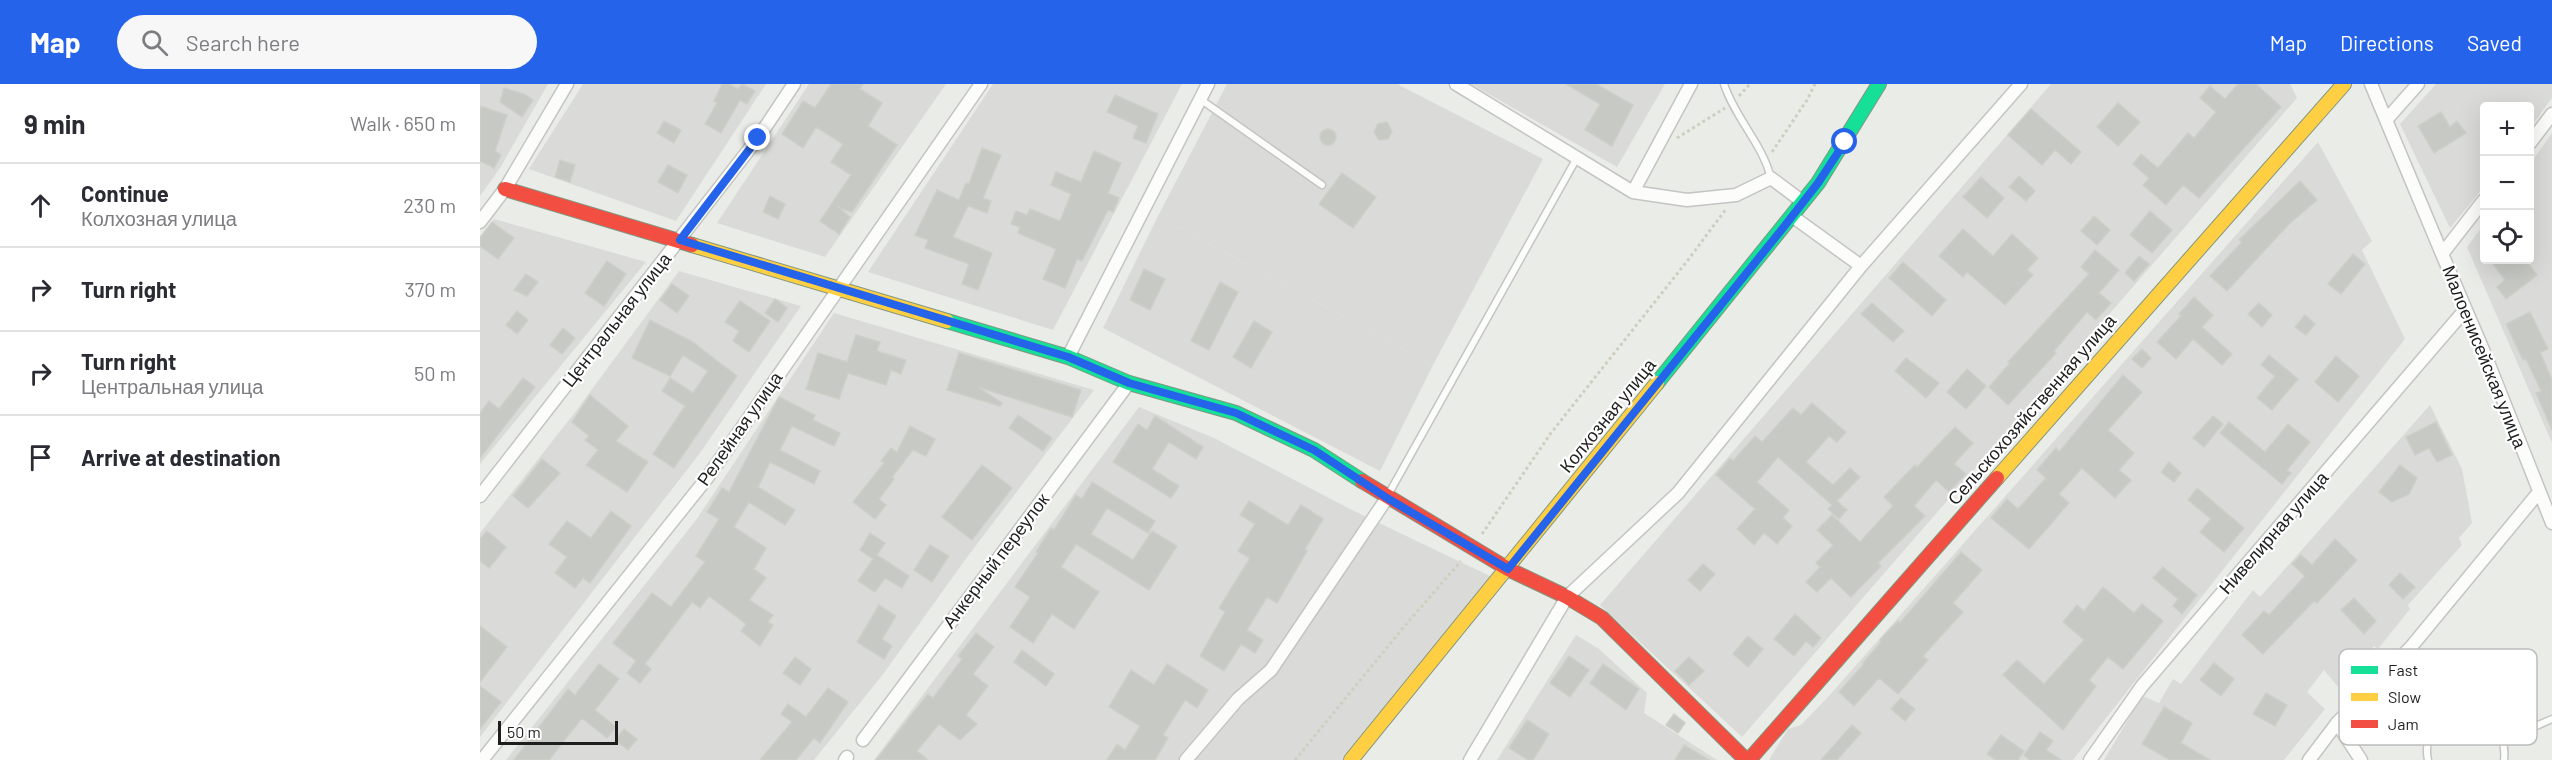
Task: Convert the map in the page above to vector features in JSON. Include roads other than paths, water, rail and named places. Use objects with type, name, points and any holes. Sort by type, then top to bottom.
[{"type":"street","points":[[480,222],[505,189],[567,84]]},
{"type":"street","name":"Центральная улица","points":[[480,496],[758,138],[794,84]]},
{"type":"street","name":"Релейная улица","points":[[482,760],[707,478],[981,84]]},
{"type":"street","points":[[1068,357],[1208,84]]},
{"type":"street","points":[[1456,84],[1578,156],[1633,192],[1687,200],[1736,195],[1771,178],[1803,202]]},
{"type":"street","points":[[1633,192],[1691,84]]},
{"type":"street","name":"Колхозная улица","points":[[1351,760],[1803,202],[1845,142],[1879,84]]},
{"type":"street","points":[[1470,760],[1567,597],[1678,493],[1860,266],[2021,84]]},
{"type":"street","name":"Сельскохозяйственная улица","points":[[1748,760],[2344,84]]},
{"type":"street","points":[[2371,84],[2442,255]]},
{"type":"street","points":[[2387,119],[2418,84]]},
{"type":"street","points":[[2534,136],[2552,114]]},
{"type":"street","points":[[505,189],[1068,357],[1129,383],[1236,413],[1314,450],[1387,498],[1472,548],[1508,569],[1567,597],[1602,618],[1748,760]]},
{"type":"street","name":"Малоенисейская улица","points":[[2480,205],[2442,255],[2552,523]]},
{"type":"street","points":[[1792,216],[1860,266]]},
{"type":"street","name":"Нивелирная улица","points":[[2090,760],[2142,686],[2465,310]]},
{"type":"street","name":"Анкерный переулок","points":[[863,740],[1129,383]]},
{"type":"street","points":[[2409,649],[2539,492]]},
{"type":"street","points":[[1186,760],[1238,699],[1272,670],[1387,498]]},
{"type":"street","points":[[2309,760],[2337,723],[2339,726]]},
{"type":"street","points":[[2351,745],[2361,760]]},
{"type":"lane","points":[[1724,84],[1766,159],[1771,178]]},
{"type":"lane","points":[[1200,99],[1322,185]]},
{"type":"lane","points":[[1387,498],[1578,156]]},
{"type":"lane","points":[[2537,726],[2552,719]]},
{"type":"lane","points":[[2428,760],[2429,745]]},
{"type":"lane","points":[[2502,745],[2504,760]]}]
